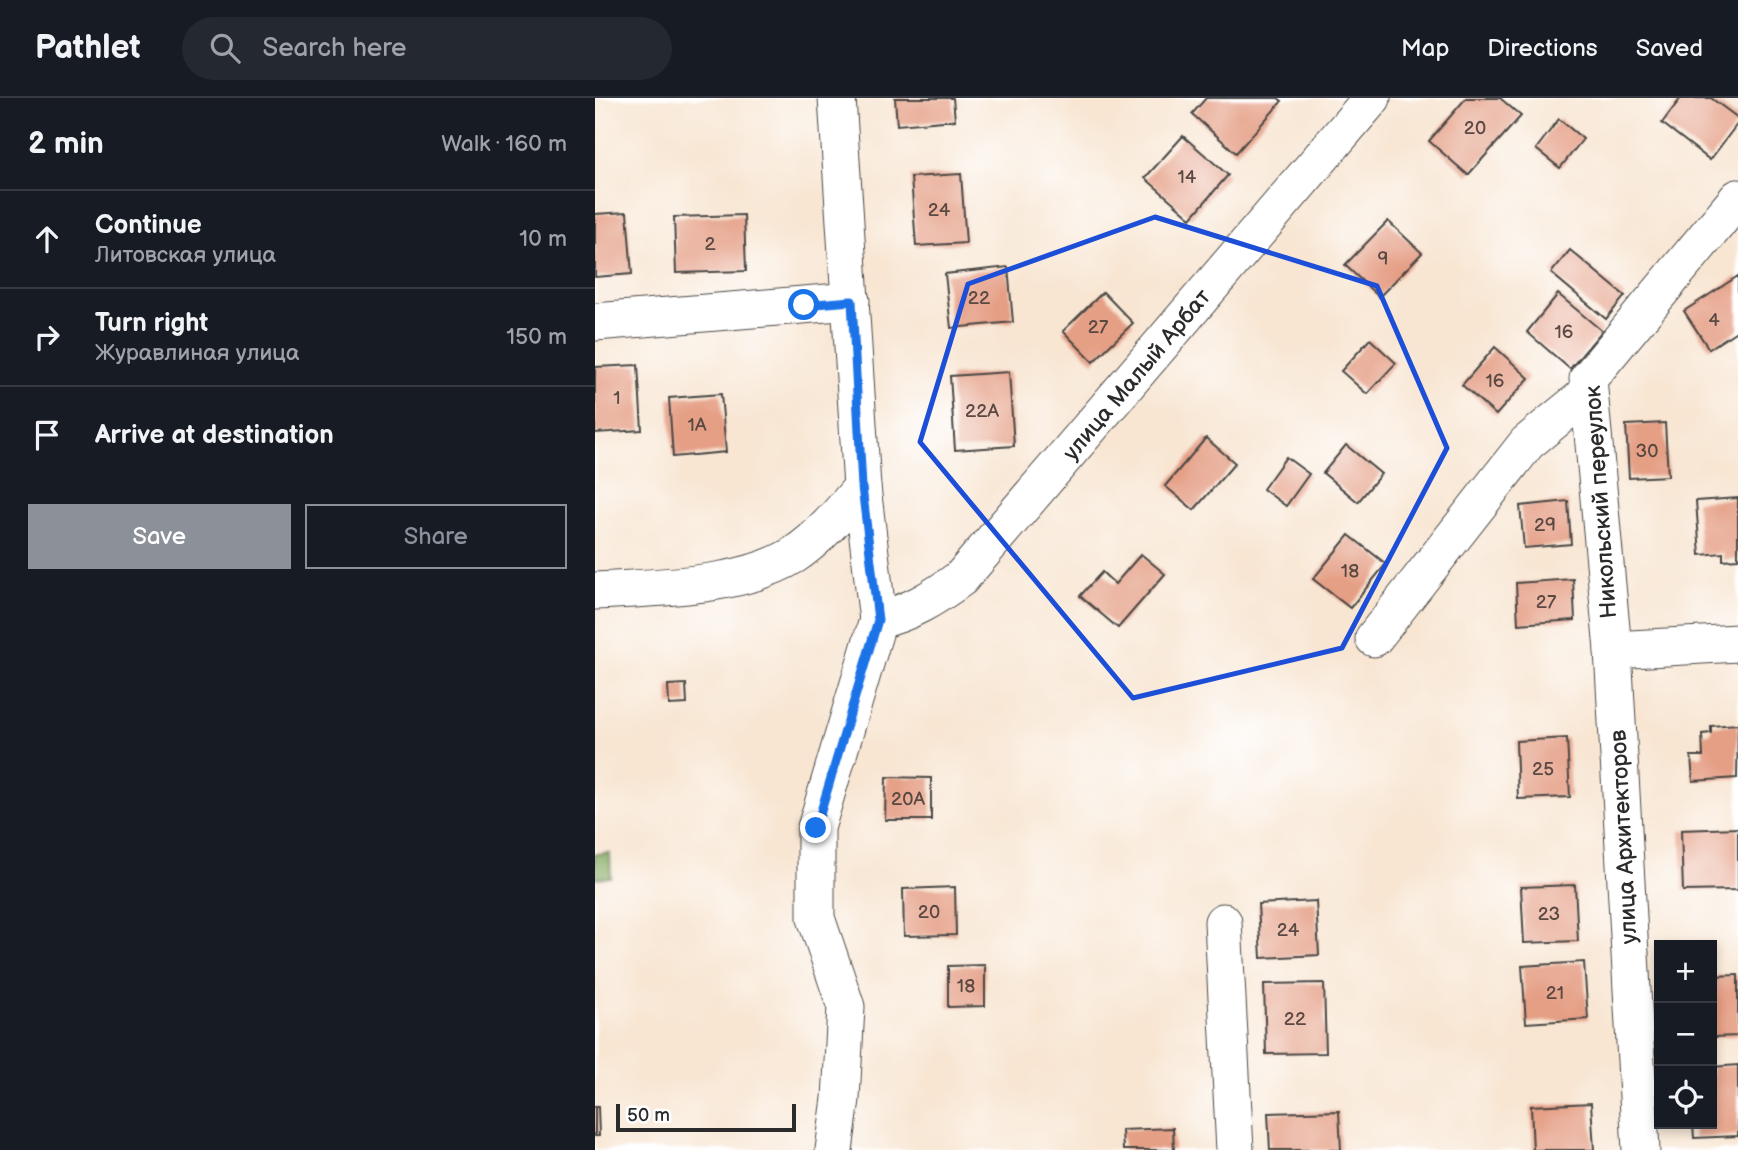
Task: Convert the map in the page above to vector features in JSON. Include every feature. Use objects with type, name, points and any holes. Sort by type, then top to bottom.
[{"type":"street","points":[[834,1150],[841,1100],[845,1007],[816,918],[816,828],[878,620],[862,487],[837,98]]},
{"type":"street","name":"улица Малый Арбат","points":[[878,620],[899,615],[932,600],[961,578],[1372,98]]},
{"type":"street","name":"Никольский переулок","points":[[1613,650],[1588,379],[1738,198]]},
{"type":"street","points":[[595,322],[852,301]]},
{"type":"street","points":[[1374,638],[1527,443],[1588,393]]},
{"type":"street","points":[[595,591],[695,584],[759,571],[793,555],[829,526],[862,487]]},
{"type":"street","points":[[1613,650],[1738,643]]},
{"type":"street","name":"улица Архитекторов","points":[[1613,650],[1641,1150]]},
{"type":"street","points":[[1223,922],[1235,1150]]},
{"type":"highlighted area","points":[[1155,217],[1377,286],[1447,448],[1342,648],[1133,698],[920,442],[968,284]]},
{"type":"green space","points":[[610,853],[611,877],[595,878],[595,854]]},
{"type":"building","points":[[895,98],[953,98],[955,120],[897,125]]},
{"type":"building","points":[[1206,98],[1278,98],[1282,101],[1236,153],[1192,114]]},
{"type":"building","points":[[1466,98],[1500,98],[1521,116],[1468,175],[1429,141]]},
{"type":"building","points":[[1681,98],[1711,98],[1738,118],[1738,123],[1710,160],[1662,123]]},
{"type":"building","points":[[1559,119],[1583,139],[1560,168],[1536,149]]},
{"type":"building","points":[[1183,136],[1228,175],[1191,218],[1145,178]]},
{"type":"building","points":[[961,174],[966,243],[916,246],[911,177]]},
{"type":"building","points":[[627,212],[632,274],[595,277],[595,214]]},
{"type":"building","points":[[744,215],[746,271],[676,273],[674,217]]},
{"type":"building","points":[[1388,221],[1422,253],[1379,297],[1345,265]]},
{"type":"building","points":[[1570,250],[1625,296],[1606,319],[1551,273]]},
{"type":"building","points":[[1008,267],[1013,322],[951,328],[945,274]]},
{"type":"building","points":[[1738,276],[1738,330],[1709,349],[1684,311]]},
{"type":"building","points":[[1103,292],[1133,323],[1093,362],[1063,331]]},
{"type":"building","points":[[1558,294],[1602,331],[1570,369],[1527,332]]},
{"type":"building","points":[[1370,339],[1396,363],[1367,394],[1341,371]]},
{"type":"building","points":[[1495,347],[1529,378],[1496,415],[1462,385]]},
{"type":"building","points":[[638,365],[642,430],[595,433],[595,367]]},
{"type":"building","points":[[1009,372],[1014,446],[955,450],[950,376]]},
{"type":"building","points":[[721,394],[726,452],[673,457],[669,398]]},
{"type":"building","points":[[1665,423],[1668,476],[1629,478],[1626,425]]},
{"type":"building","points":[[1206,438],[1235,463],[1194,510],[1165,486]]},
{"type":"building","points":[[1346,445],[1381,474],[1358,502],[1323,473]]},
{"type":"building","points":[[1286,457],[1309,474],[1286,506],[1263,489]]},
{"type":"building","points":[[1738,498],[1738,559],[1723,560],[1723,553],[1700,555],[1696,501]]},
{"type":"building","points":[[1568,501],[1571,544],[1524,548],[1520,506]]},
{"type":"building","points":[[1349,535],[1386,564],[1350,608],[1313,579]]},
{"type":"building","points":[[1141,554],[1165,574],[1118,628],[1080,596],[1102,572],[1115,584]]},
{"type":"building","points":[[1573,579],[1575,620],[1518,624],[1516,583]]},
{"type":"building","points":[[686,684],[687,704],[669,705],[668,685]]},
{"type":"building","points":[[1738,724],[1737,778],[1693,781],[1691,756],[1703,756],[1702,734],[1711,733],[1711,726]]},
{"type":"building","points":[[1567,738],[1570,797],[1518,799],[1516,741]]},
{"type":"building","points":[[886,777],[931,778],[931,820],[885,820]]},
{"type":"building","points":[[1738,828],[1738,890],[1683,891],[1681,830]]},
{"type":"building","points":[[1575,885],[1578,941],[1524,943],[1521,887]]},
{"type":"building","points":[[955,887],[956,935],[904,936],[903,889]]},
{"type":"building","points":[[1316,901],[1319,955],[1261,958],[1258,904]]},
{"type":"building","points":[[1584,962],[1588,1019],[1526,1023],[1522,966]]},
{"type":"building","points":[[985,965],[985,1006],[948,1007],[948,966]]},
{"type":"building","points":[[1738,975],[1738,1036],[1717,1037],[1717,976]]},
{"type":"building","points":[[1324,983],[1326,1053],[1266,1054],[1264,984]]},
{"type":"building","points":[[1738,1065],[1738,1136],[1694,1138],[1693,1129],[1717,1129],[1717,1067]]},
{"type":"building","points":[[1591,1103],[1594,1150],[1533,1150],[1531,1106]]},
{"type":"building","points":[[595,1107],[598,1107],[599,1136],[595,1136]]},
{"type":"building","points":[[1339,1111],[1341,1150],[1270,1150],[1268,1113]]},
{"type":"building","points":[[1173,1128],[1174,1150],[1123,1150],[1122,1130]]},
{"type":"route","points":[[804,305],[852,301],[862,487],[878,620],[816,828]]}]
